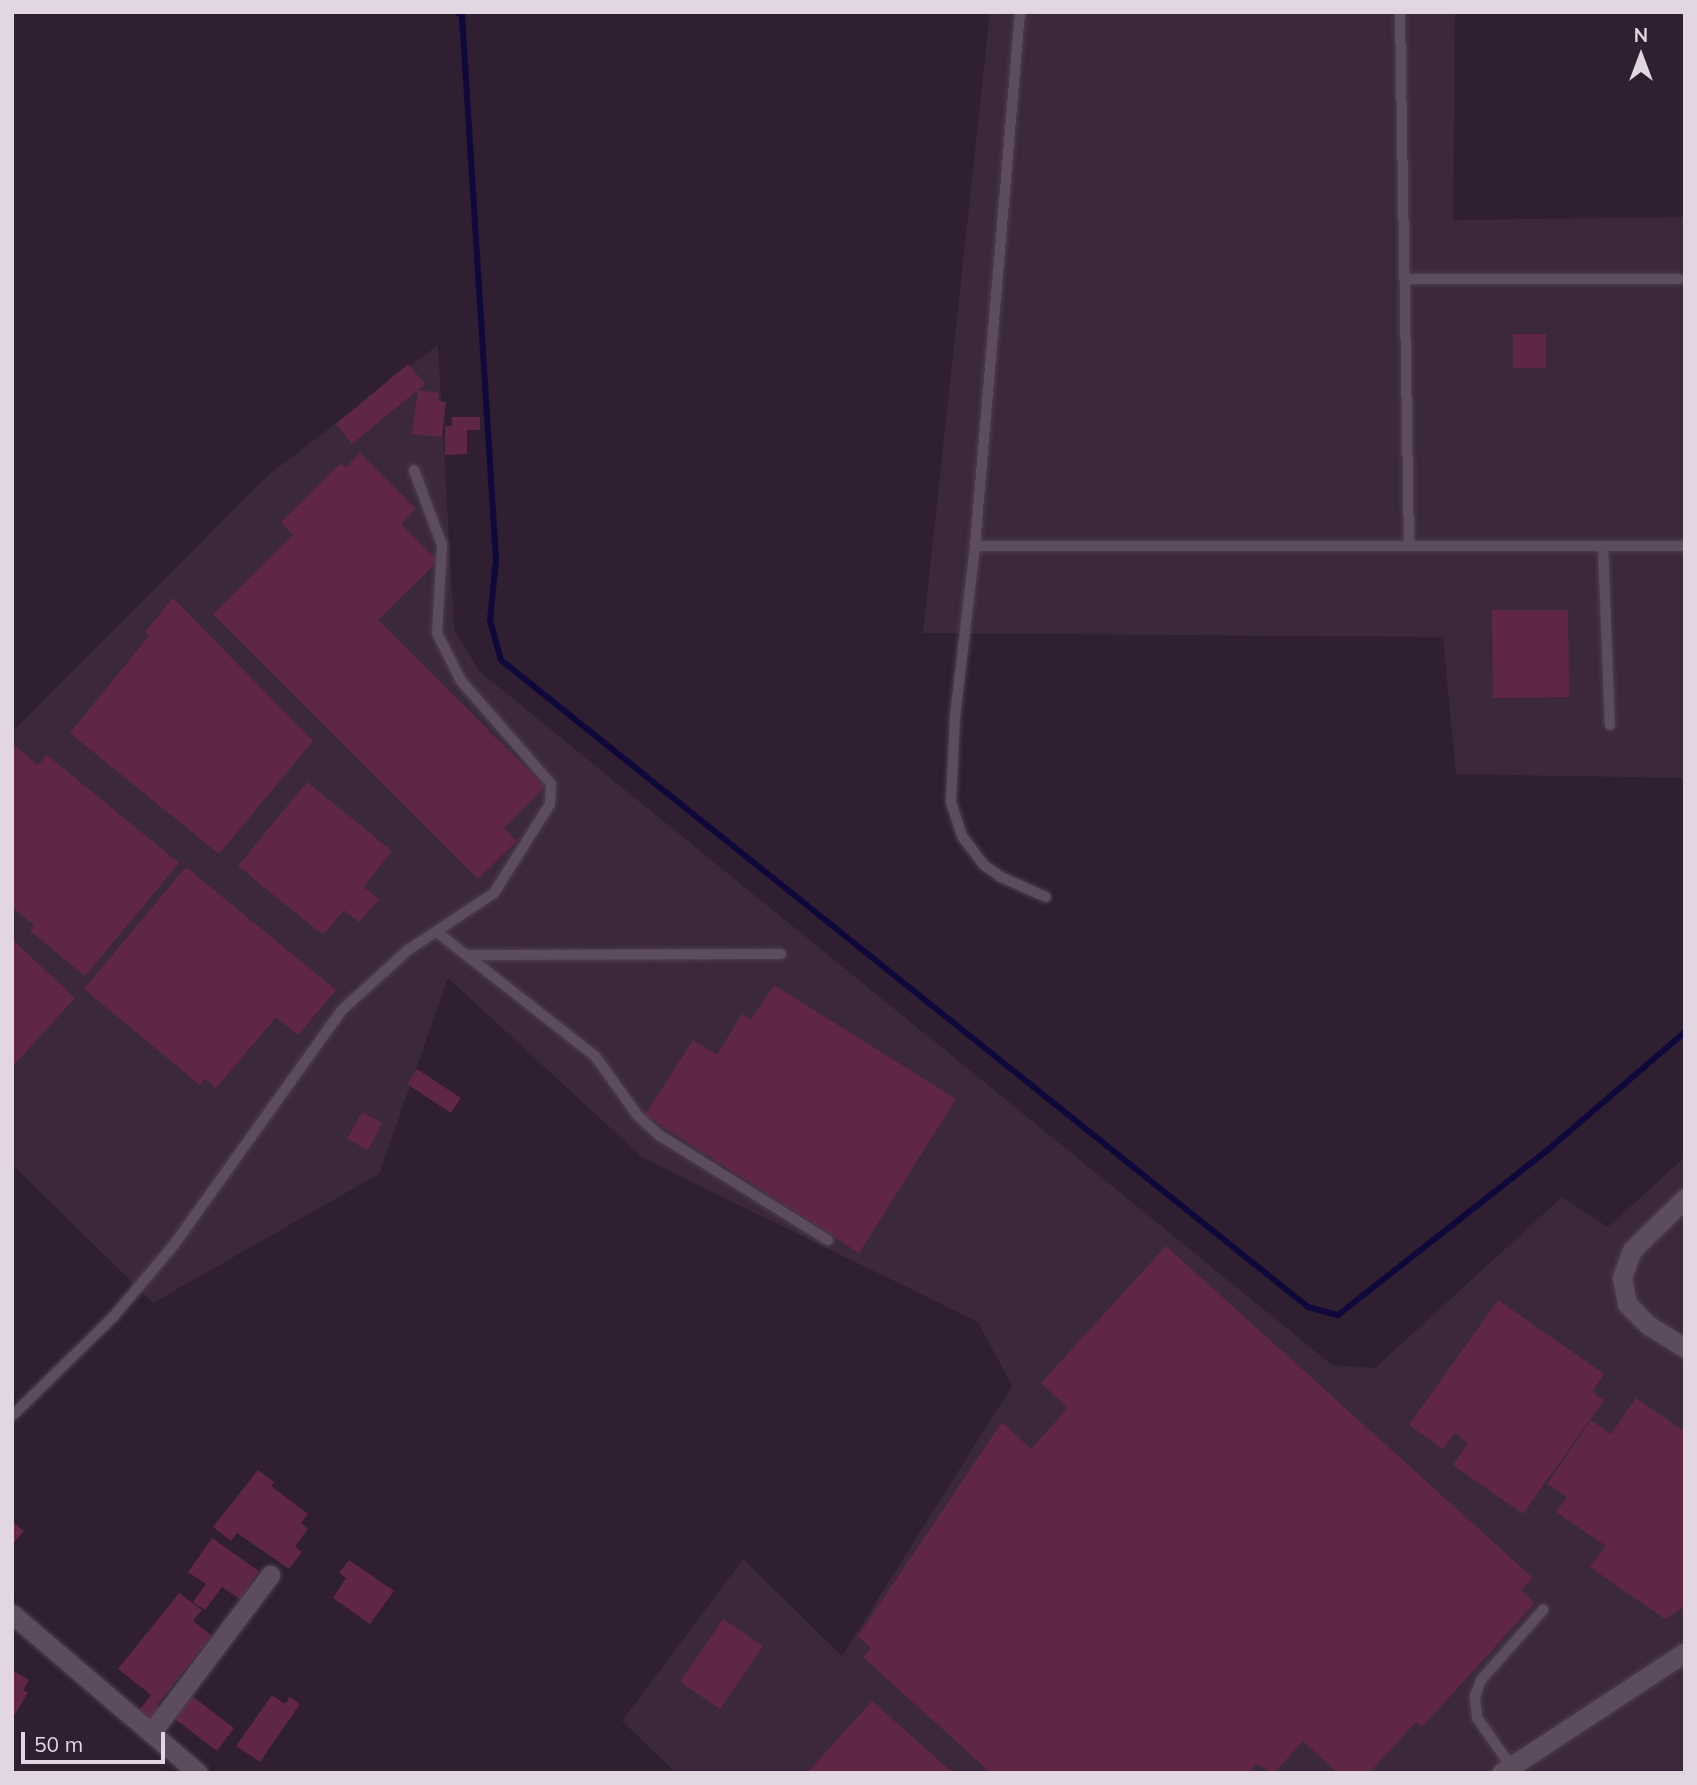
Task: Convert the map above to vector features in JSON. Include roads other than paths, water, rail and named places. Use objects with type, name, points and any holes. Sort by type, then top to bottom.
[{"type":"street","points":[[1685,1198],[1632,1250],[1622,1278],[1627,1304],[1648,1325],[1685,1348]]},
{"type":"street","points":[[151,1733],[271,1575]]},
{"type":"street","points":[[12,1614],[198,1773]]},
{"type":"street","points":[[1506,1770],[1685,1652]]},
{"type":"lane","points":[[1020,12],[975,546],[955,716],[951,802],[962,836],[984,865],[1001,877],[1046,897]]},
{"type":"lane","points":[[1401,12],[1409,545]]},
{"type":"lane","points":[[1404,279],[1679,279]]},
{"type":"lane","points":[[12,1416],[114,1315],[173,1246],[341,1011],[408,950],[438,933],[502,883],[550,804],[551,784],[461,681],[438,633],[442,545],[414,470]]},
{"type":"lane","points":[[975,546],[1685,546]]},
{"type":"lane","points":[[1603,546],[1610,725]]},
{"type":"lane","points":[[438,933],[470,955],[595,1056],[638,1116],[659,1135],[828,1240]]},
{"type":"lane","points":[[470,955],[781,954]]},
{"type":"lane","points":[[1506,1770],[1477,1718],[1475,1696],[1481,1680],[1543,1610]]},
{"type":"waterway","points":[[457,12],[462,16],[496,560],[490,620],[501,660],[1308,1307],[1338,1315],[1550,1148],[1685,1032]]}]
